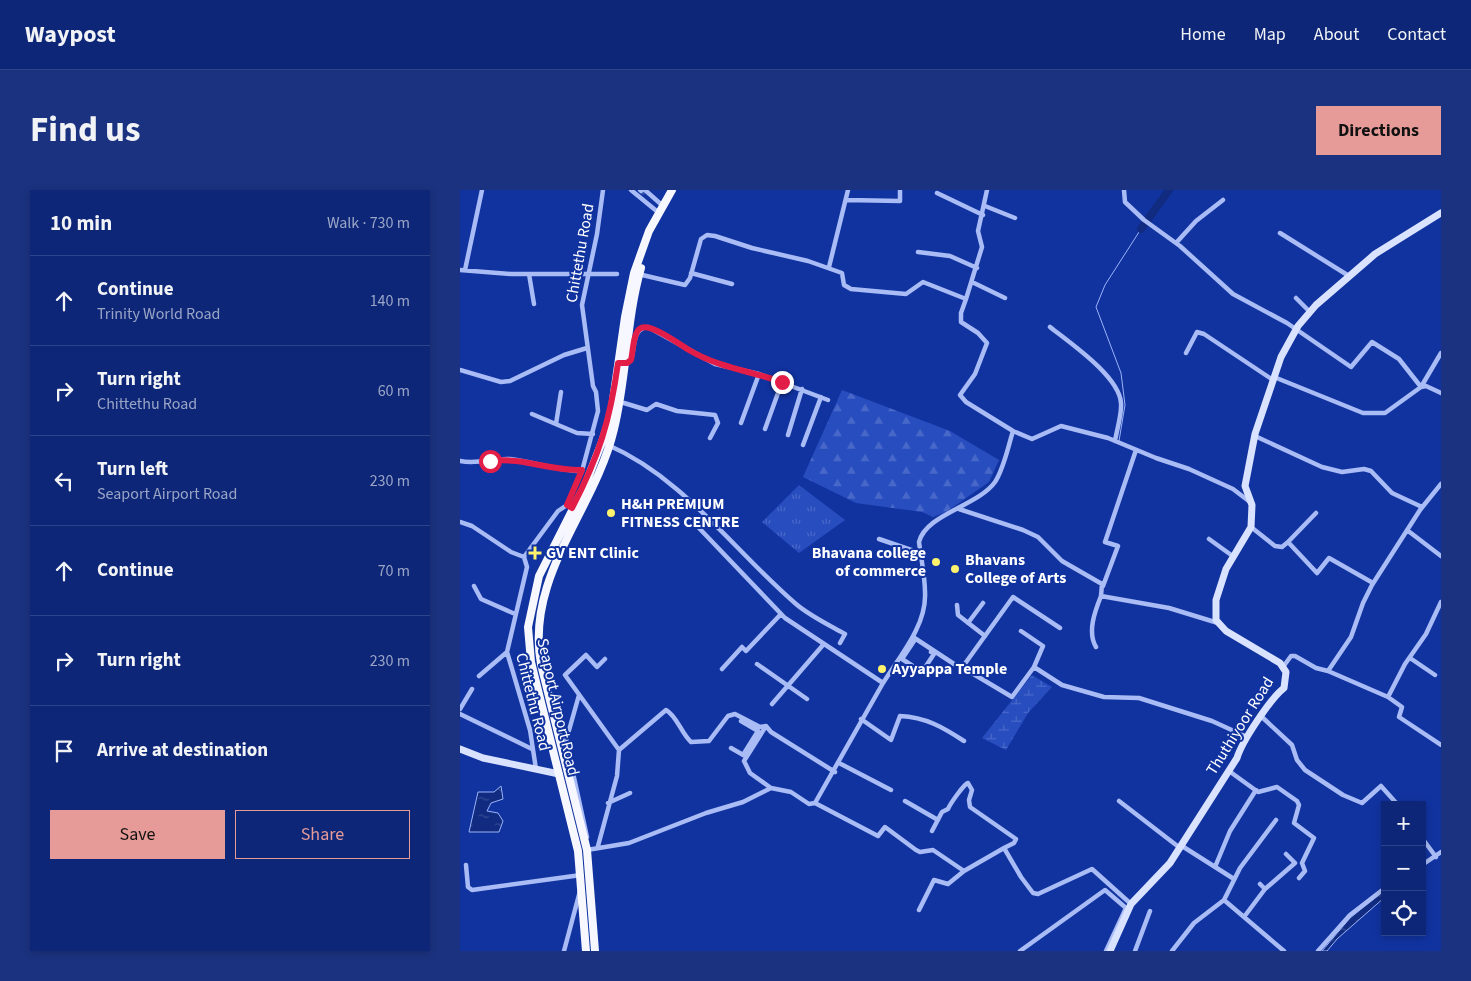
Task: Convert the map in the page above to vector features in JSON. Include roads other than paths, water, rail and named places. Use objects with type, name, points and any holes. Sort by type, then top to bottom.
[{"type":"main road","name":"Seaport Airport Road","points":[[586,951],[578,851],[531,662],[528,626],[539,576],[606,444],[637,274],[659,213],[672,190]]},
{"type":"main road","points":[[1219,623],[1216,620],[1216,600],[1226,569],[1251,527],[1252,505],[1246,486],[1255,436],[1281,357],[1297,329],[1310,312],[1349,276],[1408,232],[1441,213]]},
{"type":"main road","points":[[573,509],[548,579],[540,611],[537,644],[588,849],[595,951]]},
{"type":"main road","name":"Thuthiyoor Road","points":[[1110,951],[1131,904],[1170,863],[1229,771],[1272,697],[1284,688],[1286,672],[1280,663],[1226,631],[1219,623]]},
{"type":"main road","points":[[460,749],[483,758],[559,774]]},
{"type":"street","points":[[482,190],[462,270],[529,274],[617,274]]},
{"type":"street","name":"Chittethu Road","points":[[536,769],[530,730],[507,652],[527,567],[524,557],[558,511],[573,509],[598,411],[582,305],[603,190]]},
{"type":"street","points":[[829,267],[848,190]]},
{"type":"street","points":[[847,200],[900,201],[900,190]]},
{"type":"street","points":[[987,190],[978,231],[982,247],[960,319],[961,322],[978,333],[988,343],[975,374],[960,395],[966,402],[1013,431],[1032,439],[1061,426],[1115,441],[1189,468],[1233,489],[1252,505]]},
{"type":"street","points":[[1124,190],[1123,198],[1125,202],[1151,226],[1176,243],[1233,294],[1297,329],[1351,366],[1372,342],[1400,359],[1421,387]]},
{"type":"street","points":[[632,191],[656,200],[659,213]]},
{"type":"street","points":[[632,191],[643,194],[649,205],[659,213]]},
{"type":"street","points":[[937,194],[983,215]]},
{"type":"street","points":[[1176,243],[1196,222],[1223,200]]},
{"type":"street","points":[[985,206],[1014,218]]},
{"type":"street","points":[[1280,233],[1349,276]]},
{"type":"street","points":[[637,274],[681,286],[688,282],[701,239],[707,235],[829,267],[842,273],[844,285],[851,289],[906,294],[923,282],[966,299]]},
{"type":"street","points":[[918,252],[950,256],[976,268]]},
{"type":"street","points":[[691,273],[732,284]]},
{"type":"street","points":[[529,274],[534,304]]},
{"type":"street","points":[[972,282],[1005,298]]},
{"type":"street","points":[[1296,298],[1310,312]]},
{"type":"street","points":[[1050,327],[1096,363],[1118,391],[1121,405],[1115,441]]},
{"type":"street","points":[[621,363],[631,360],[637,331],[641,328],[648,328],[709,361],[759,374],[828,400]]},
{"type":"street","points":[[1186,353],[1197,332],[1204,334],[1274,378],[1363,414],[1385,413],[1421,387],[1441,353]]},
{"type":"street","points":[[460,370],[501,382],[510,381],[564,355],[588,348]]},
{"type":"street","points":[[741,422],[759,374]]},
{"type":"street","points":[[765,429],[782,382]]},
{"type":"street","points":[[1421,387],[1426,386],[1441,393]]},
{"type":"street","points":[[788,435],[802,389]]},
{"type":"street","points":[[556,424],[561,392]]},
{"type":"street","points":[[803,445],[821,397]]},
{"type":"street","points":[[624,403],[647,410],[656,404],[677,411],[715,415],[718,424],[710,438]]},
{"type":"street","points":[[532,414],[577,433],[593,434]]},
{"type":"street","points":[[913,639],[934,654],[922,672],[902,659],[913,639],[923,610],[926,593],[919,542],[926,528],[959,509],[995,482],[1007,454],[1013,431]]},
{"type":"street","points":[[1255,436],[1322,467],[1342,472],[1364,469],[1370,471],[1392,493],[1422,507]]},
{"type":"street","points":[[606,444],[641,460],[671,485],[798,606],[845,634],[840,643]]},
{"type":"street","points":[[1096,647],[1093,621],[1103,586],[1118,546],[1105,542],[1136,450]]},
{"type":"street","points":[[460,461],[472,464],[507,459],[566,471],[582,470]]},
{"type":"street","points":[[1328,671],[1352,637],[1363,603],[1373,583],[1422,507],[1441,484]]},
{"type":"street","points":[[959,509],[1024,530],[1038,537],[1062,561],[1103,586]]},
{"type":"street","points":[[1251,527],[1275,546],[1282,547],[1316,513]]},
{"type":"street","points":[[460,522],[472,526],[511,552],[524,557]]},
{"type":"street","points":[[699,528],[781,614],[823,645],[884,682]]},
{"type":"street","points":[[1407,530],[1441,556]]},
{"type":"street","points":[[879,539],[920,553]]},
{"type":"street","points":[[1209,539],[1234,557]]},
{"type":"street","points":[[1288,542],[1317,573],[1329,558],[1373,583]]},
{"type":"street","points":[[474,586],[481,599],[515,614]]},
{"type":"street","points":[[1101,596],[1168,608],[1219,623]]},
{"type":"street","points":[[960,666],[964,665],[1013,597],[1060,628]]},
{"type":"street","points":[[1388,697],[1439,613],[1441,602]]},
{"type":"street","points":[[968,623],[983,603]]},
{"type":"street","points":[[957,605],[958,615],[985,636]]},
{"type":"street","points":[[722,669],[742,647],[746,651],[781,614]]},
{"type":"street","points":[[913,639],[1012,697],[1034,667],[1043,646],[1021,631]]},
{"type":"street","points":[[815,803],[839,763],[861,719],[913,639]]},
{"type":"street","points":[[772,704],[823,645]]},
{"type":"street","points":[[479,676],[507,652]]},
{"type":"street","points":[[598,846],[608,802],[617,776],[619,750],[565,674],[586,655],[597,667],[605,660]]},
{"type":"street","points":[[1283,667],[1292,656],[1295,656],[1316,668],[1328,671],[1388,697],[1402,706],[1399,717],[1441,745]]},
{"type":"street","points":[[1410,658],[1435,676]]},
{"type":"street","points":[[758,664],[807,699]]},
{"type":"street","points":[[1034,667],[1062,685],[1104,697],[1139,698],[1212,721],[1248,737]]},
{"type":"street","points":[[460,709],[472,689]]},
{"type":"street","points":[[579,695],[566,741],[588,849],[598,846],[629,843],[706,813],[743,802],[772,788]]},
{"type":"street","points":[[619,750],[666,710],[691,742],[708,741],[718,726],[731,714],[760,727],[766,726]]},
{"type":"street","points":[[460,714],[530,746],[533,750]]},
{"type":"street","points":[[861,719],[891,740],[900,716],[916,717],[941,726],[964,741]]},
{"type":"street","points":[[1262,717],[1292,745],[1297,760],[1304,770],[1343,795],[1362,803],[1381,786],[1394,801]]},
{"type":"street","points":[[741,722],[758,731],[745,756],[745,766],[772,788],[791,792],[809,804],[815,803],[878,836],[885,826],[916,850],[920,852],[933,850],[964,872]]},
{"type":"street","points":[[745,756],[766,726]]},
{"type":"street","points":[[766,726],[772,732],[834,772]]},
{"type":"street","points":[[731,748],[745,756]]},
{"type":"street","points":[[839,763],[891,790]]},
{"type":"street","points":[[1229,771],[1262,793],[1277,787],[1299,805],[1294,823],[1314,838],[1302,863],[1305,871],[1299,878]]},
{"type":"street","points":[[920,910],[934,880],[948,884],[964,872],[1014,843],[1016,839],[970,807],[969,800],[972,790],[968,783],[961,787],[957,798],[950,803],[948,809],[942,812],[932,831]]},
{"type":"street","points":[[1215,867],[1230,831],[1256,790]]},
{"type":"street","points":[[608,802],[630,793]]},
{"type":"street","points":[[904,800],[938,820]]},
{"type":"street","points":[[1120,801],[1181,847],[1234,879]]},
{"type":"street","points":[[1172,951],[1194,923],[1224,900],[1234,879],[1276,820]]},
{"type":"street","points":[[1426,843],[1436,857]]},
{"type":"street","points":[[1004,848],[1020,878],[1033,893],[1038,894],[1092,869],[1131,904]]},
{"type":"street","points":[[1426,863],[1441,852]]},
{"type":"street","points":[[1244,917],[1265,889],[1295,863],[1286,854]]},
{"type":"street","points":[[466,865],[468,887],[472,890],[581,875]]},
{"type":"street","points":[[1260,884],[1265,889]]},
{"type":"street","points":[[564,951],[577,898],[582,888]]},
{"type":"street","points":[[1020,951],[1105,890],[1126,908],[1106,951]]},
{"type":"street","points":[[1318,951],[1350,916],[1381,891]]},
{"type":"street","points":[[1224,900],[1284,951]]},
{"type":"street","points":[[1135,951],[1150,911]]},
{"type":"water","points":[[501,786],[503,799],[491,803],[487,811],[498,813],[503,821],[499,832],[469,832],[478,792],[494,792]]},
{"type":"water","points":[[1381,893],[1381,900],[1337,939],[1327,951],[1322,951],[1350,918]]},
{"type":"waterway","points":[[1141,229],[1169,190]]},
{"type":"waterway","points":[[1119,441],[1125,405],[1121,373],[1096,307],[1105,285],[1141,229]]},
{"type":"tunnel","points":[[641,191],[646,194]]},
{"type":"place","name":"H&H PREMIUM FITNESS CENTRE","points":[[611,513]]},
{"type":"place","name":"GV ENT Clinic","points":[[535,553]]},
{"type":"place","name":"Bhavana college of commerce","points":[[936,562]]},
{"type":"place","name":"Bhavans College of Arts","points":[[955,569]]},
{"type":"place","name":"Ayyappa Temple","points":[[882,669]]}]
